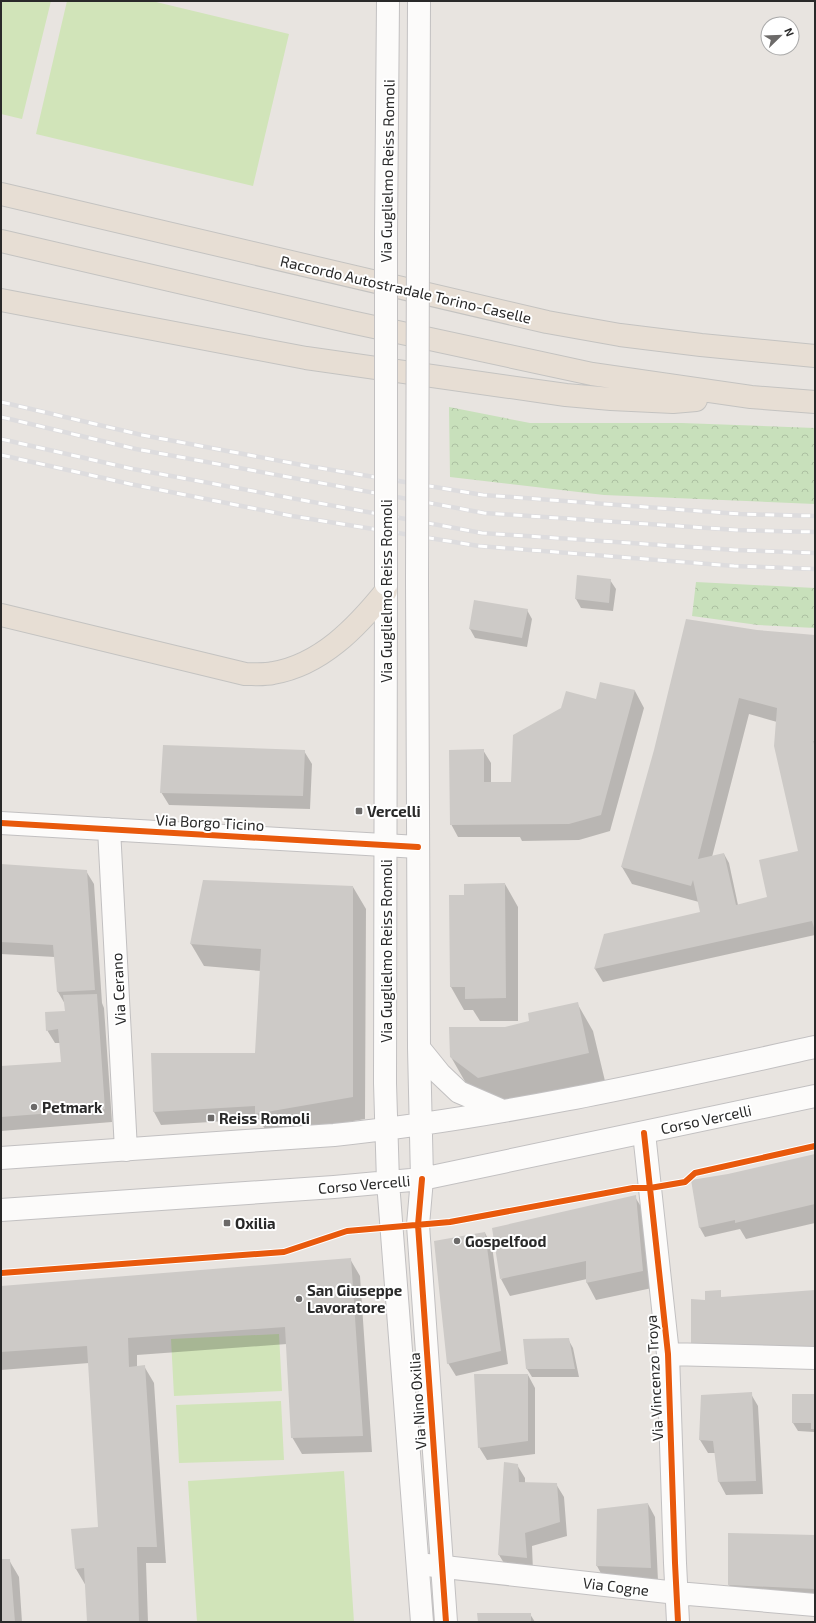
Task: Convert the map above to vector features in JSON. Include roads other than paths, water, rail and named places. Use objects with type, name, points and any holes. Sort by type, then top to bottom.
[{"type":"highway","name":"Raccordo Autostradale Torino-Caselle","points":[[1,194],[547,322],[620,335],[671,342],[815,356]]},
{"type":"highway","points":[[1,241],[351,322],[592,374],[751,397],[815,402]]},
{"type":"highway","points":[[1,300],[306,358],[566,395],[673,402],[751,397]]},
{"type":"highway","points":[[1,615],[245,674],[272,674],[299,666],[338,641],[364,619],[386,588]]},
{"type":"main road","name":"Via Guglielmo Reiss Romoli","points":[[388,1],[386,234],[385,1083],[388,1182]]},
{"type":"main road","name":"Via Guglielmo Reiss Romoli","points":[[419,1],[417,582],[419,1048],[422,1179]]},
{"type":"main road","name":"Via Borgo Ticino","points":[[1,823],[418,847]]},
{"type":"main road","name":"Via Cerano","points":[[109,829],[126,1150]]},
{"type":"main road","points":[[1,1158],[334,1135],[386,1130],[631,1088],[815,1047]]},
{"type":"main road","points":[[419,1048],[440,1074],[459,1092],[503,1111]]},
{"type":"main road","name":"Corso Vercelli","points":[[1,1210],[334,1187],[422,1179],[815,1096]]},
{"type":"main road","name":"Via Vincenzo Troya","points":[[644,1133],[668,1354],[674,1564],[678,1622]]},
{"type":"main road","name":"Via Nino Oxilia","points":[[422,1179],[418,1225],[446,1622]]},
{"type":"main road","name":"Via Nino Oxilia","points":[[388,1182],[422,1622]]},
{"type":"main road","points":[[668,1354],[815,1358]]},
{"type":"main road","name":"Via Cogne","points":[[418,1564],[677,1593],[815,1605]]},
{"type":"railway","points":[[1,402],[142,435],[302,465],[483,495],[740,514],[815,516]]},
{"type":"railway","points":[[1,417],[136,449],[484,513],[737,530],[815,532]]},
{"type":"railway","points":[[1,439],[133,469],[482,533],[735,550],[815,553]]},
{"type":"railway","points":[[1,455],[130,484],[292,516],[479,546],[734,566],[815,569]]},
{"type":"place","name":"Vercelli","points":[[359,811]]},
{"type":"place","name":"Petmark","points":[[34,1107]]},
{"type":"place","name":"Reiss Romoli","points":[[211,1118]]},
{"type":"place","name":"Oxilia","points":[[227,1223]]},
{"type":"place","name":"Gospelfood","points":[[457,1241]]},
{"type":"place","name":"San Giuseppe Lavoratore","points":[[299,1299]]}]
